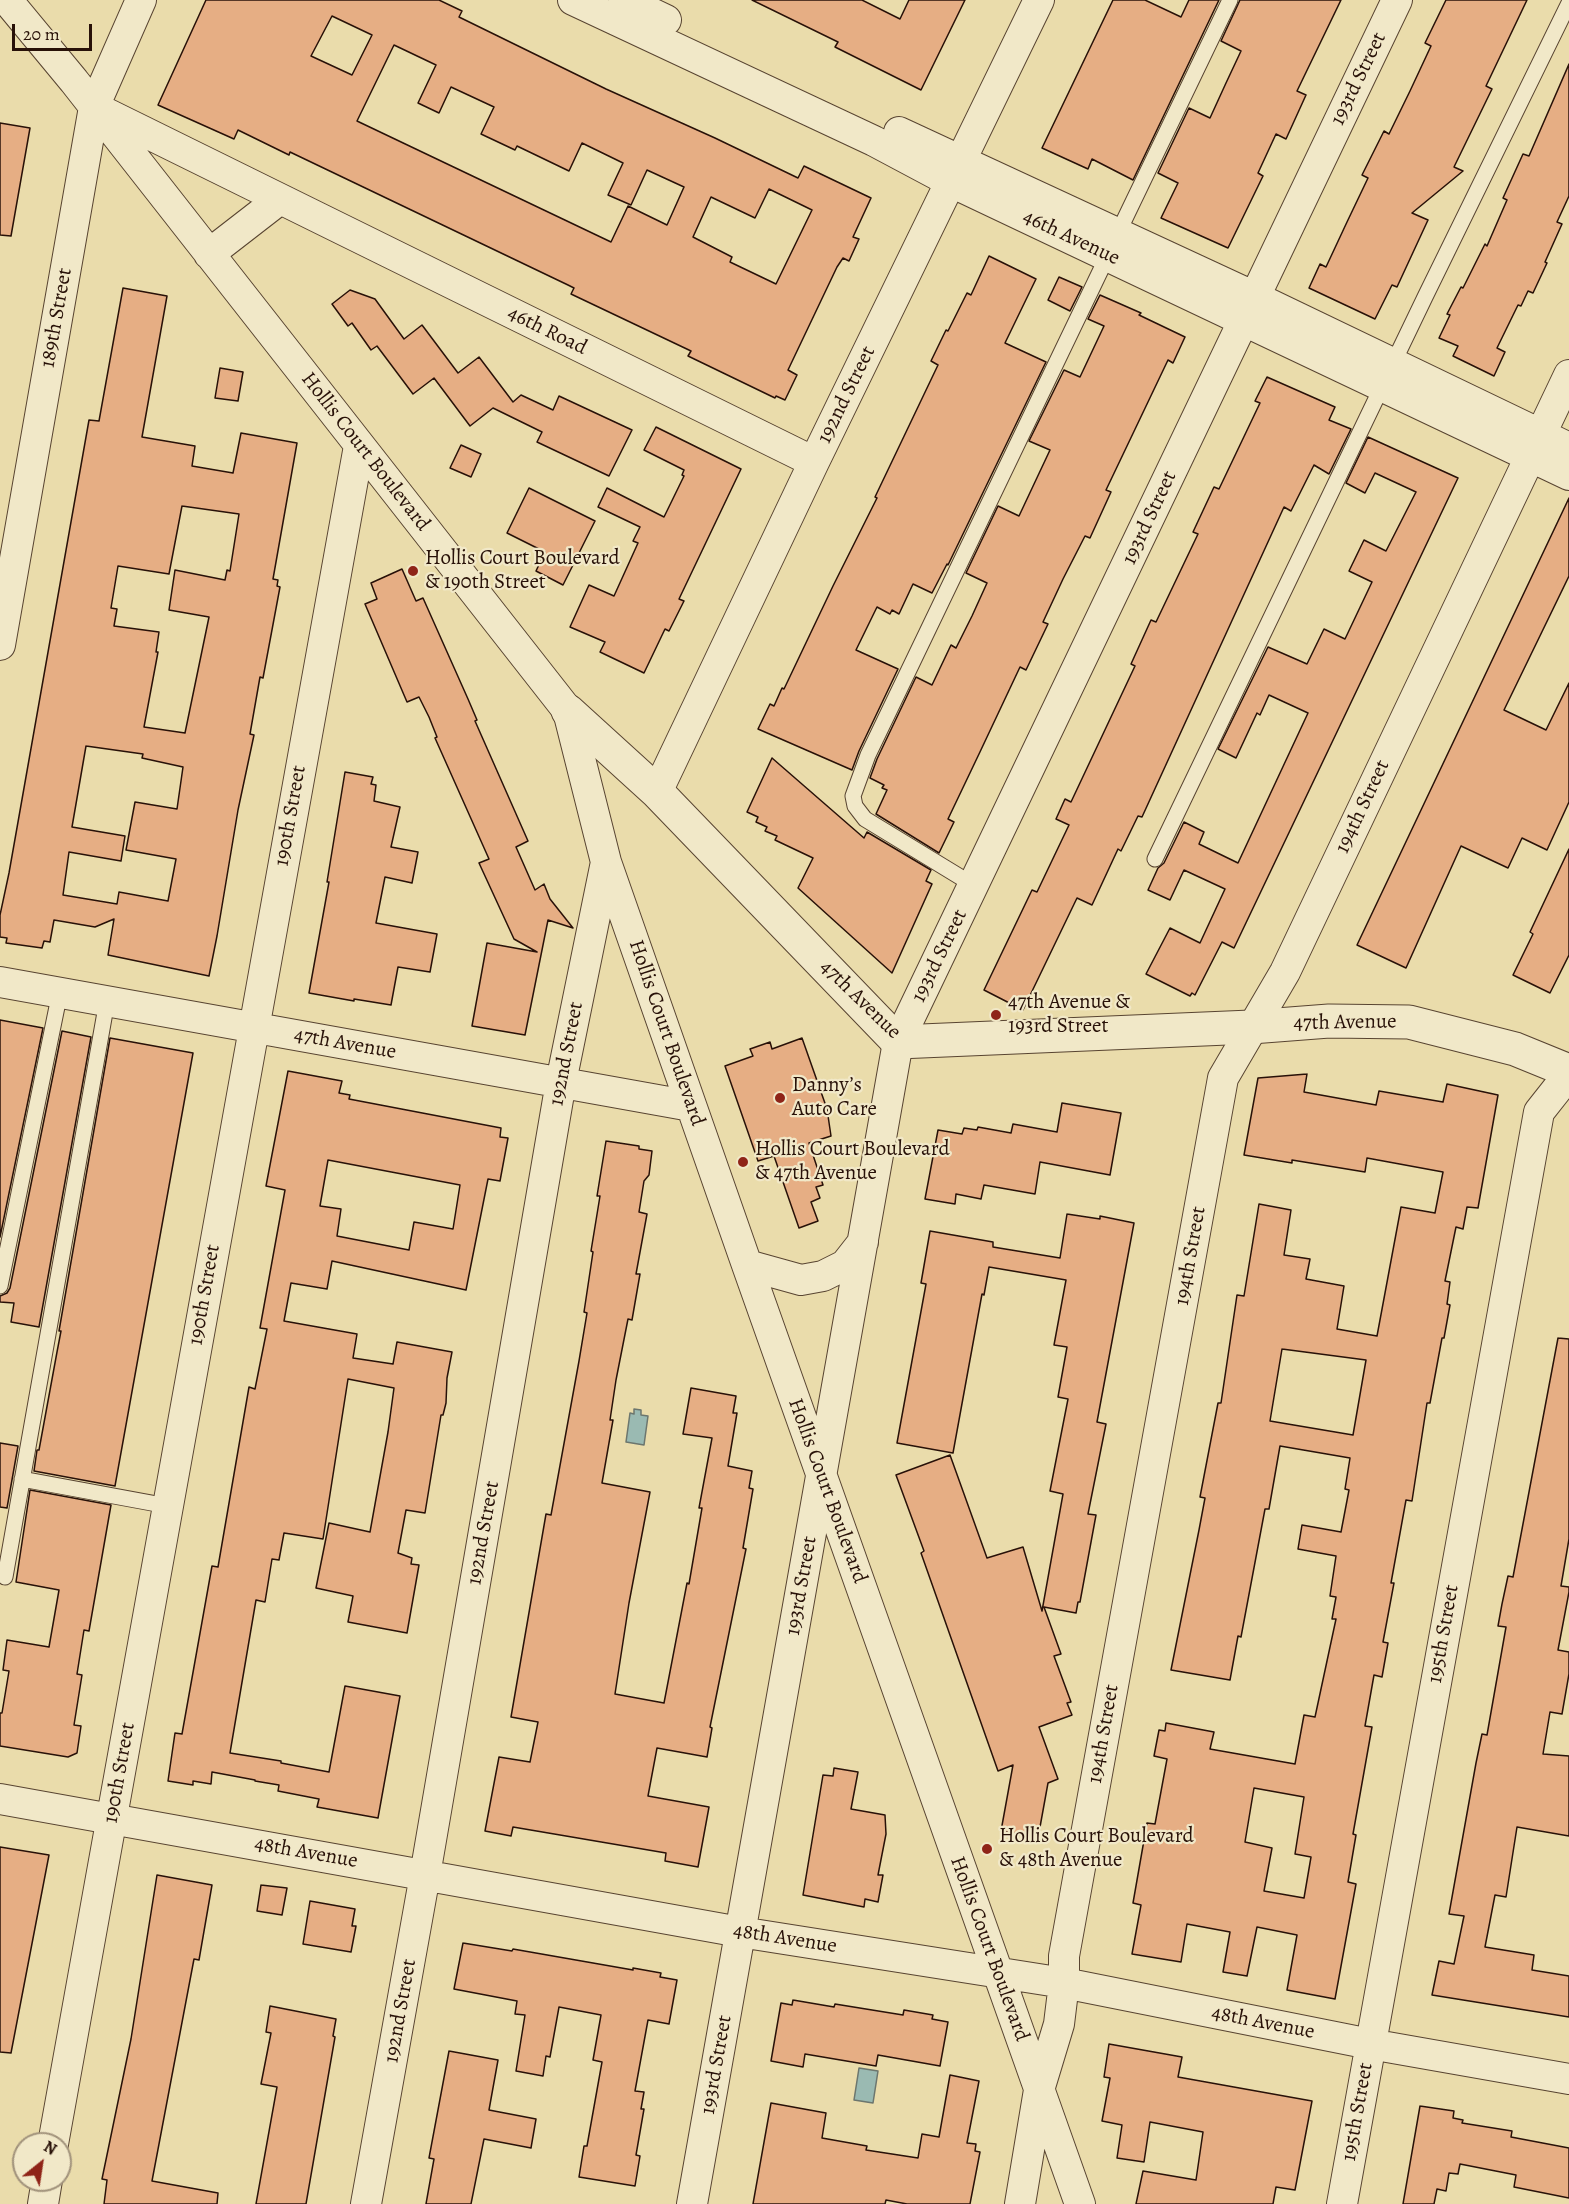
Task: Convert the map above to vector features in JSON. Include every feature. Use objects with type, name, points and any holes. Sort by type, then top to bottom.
[{"type":"street","name":"Hollis Court Boulevard","points":[[7,0],[94,106],[568,711],[606,862],[1080,2204]]},
{"type":"street","name":"189th Street","points":[[0,645],[94,106],[141,0]]},
{"type":"street","name":"46th Avenue","points":[[573,0],[687,42],[956,172],[1113,244],[1535,445],[1569,474]]},
{"type":"street","name":"46th Avenue","points":[[624,0],[687,42]]},
{"type":"street","name":"192nd Street","points":[[657,792],[814,462],[1039,0]]},
{"type":"street","name":"193rd Street","points":[[692,2204],[898,1042],[975,886],[1397,0]]},
{"type":"street","name":"46th Road","points":[[94,106],[814,462]]},
{"type":"street","points":[[209,254],[280,199]]},
{"type":"street","name":"194th Street","points":[[1020,2204],[1039,2090],[1059,2024],[1064,1983],[1064,1956],[1223,1078],[1285,972],[1569,375]]},
{"type":"street","name":"46th Avenue","points":[[1535,445],[1569,448]]},
{"type":"street","name":"190th Street","points":[[55,2132],[359,446]]},
{"type":"street","name":"47th Avenue","points":[[568,711],[657,792],[898,1042],[1251,1027],[1329,1021],[1409,1022],[1515,1049],[1569,1073]]},
{"type":"street","name":"192nd Street","points":[[366,2204],[561,1082],[606,862]]},
{"type":"street","name":"47th Avenue","points":[[0,981],[691,1106]]},
{"type":"street","name":"195th Street","points":[[1342,2204],[1539,1112],[1569,1073]]},
{"type":"street","points":[[747,1266],[801,1280],[823,1276],[845,1265],[863,1242]]},
{"type":"street","name":"48th Avenue","points":[[0,1799],[740,1932],[1064,1983],[1370,2044],[1569,2079]]},
{"type":"lane","points":[[975,886],[865,819],[855,806],[852,796],[868,754],[1230,0]]},
{"type":"lane","points":[[1155,859],[1569,3]]},
{"type":"lane","points":[[0,1286],[60,992]]},
{"type":"lane","points":[[4,1576],[107,1001]]},
{"type":"lane","points":[[22,1479],[168,1506]]},
{"type":"water","points":[[634,1409],[641,1410],[641,1415],[648,1416],[644,1445],[626,1442],[630,1413],[634,1414]]},
{"type":"water","points":[[859,2068],[878,2071],[873,2103],[854,2100]]},
{"type":"building","points":[[206,0],[439,0],[462,11],[459,17],[606,89],[798,178],[804,166],[871,198],[853,237],[859,239],[849,261],[843,258],[837,267],[788,370],[797,375],[785,400],[776,396],[775,398],[688,356],[691,351],[571,294],[574,288],[290,152],[289,155],[238,130],[234,139],[158,105]],"holes":[[[332,16],[372,35],[352,75],[311,56]],[[394,45],[436,65],[418,103],[439,113],[451,87],[494,107],[481,134],[515,150],[517,146],[569,171],[582,143],[623,163],[608,195],[631,205],[647,170],[684,187],[667,225],[628,206],[611,242],[357,121]],[[769,189],[812,210],[776,284],[730,262],[732,257],[693,237],[711,197],[755,218]]]},
{"type":"building","points":[[752,0],[862,0],[900,19],[909,0],[965,0],[921,90],[835,47],[838,42]]},
{"type":"building","points":[[1113,0],[1145,0],[1181,17],[1189,0],[1219,0],[1133,180],[1092,159],[1088,169],[1042,148]]},
{"type":"building","points":[[1240,0],[1341,0],[1297,91],[1306,95],[1286,139],[1276,134],[1258,173],[1263,176],[1228,248],[1161,218],[1178,183],[1158,173],[1189,108],[1210,118],[1241,51],[1221,41]]},
{"type":"building","points":[[1446,0],[1527,0],[1486,86],[1492,89],[1454,167],[1463,171],[1412,213],[1428,220],[1397,287],[1392,285],[1375,319],[1309,288],[1320,264],[1326,267],[1368,178],[1362,175],[1384,131],[1389,134],[1410,91],[1431,46],[1425,43]]},
{"type":"building","points":[[1569,64],[1569,196],[1557,222],[1562,224],[1533,293],[1528,291],[1521,306],[1518,305],[1497,348],[1505,352],[1494,376],[1453,356],[1458,346],[1439,338],[1450,315],[1447,314],[1461,287],[1463,288],[1485,244],[1487,246],[1507,200],[1503,198],[1523,154],[1529,156]]},
{"type":"building","points":[[0,123],[30,128],[11,236],[0,235]]},
{"type":"building","points":[[989,256],[1036,279],[1005,343],[1046,362],[948,565],[932,593],[913,584],[899,614],[892,610],[890,614],[877,607],[856,650],[898,669],[852,770],[758,729],[770,704],[774,706],[782,688],[784,689],[877,498],[875,497],[938,365],[931,361],[946,330],[948,331],[967,293],[971,295]]},
{"type":"building","points":[[1059,277],[1082,287],[1070,311],[1048,300]]},
{"type":"building","points":[[123,288],[167,296],[142,437],[195,446],[192,466],[233,473],[241,433],[297,443],[273,579],[278,580],[277,586],[280,587],[263,678],[260,677],[250,734],[254,735],[238,810],[209,976],[108,955],[114,919],[95,927],[54,920],[50,942],[44,941],[42,948],[6,943],[7,938],[0,937],[0,915],[89,420],[99,421]],"holes":[[[182,506],[239,514],[230,571],[227,570],[225,580],[175,570],[169,610],[209,617],[185,733],[144,727],[158,652],[156,652],[159,632],[114,626],[117,609],[111,608],[118,566],[169,574]],[[86,746],[143,754],[142,758],[183,767],[177,809],[135,802],[126,850],[176,859],[168,901],[119,892],[117,904],[63,895],[69,852],[121,861],[125,836],[72,827]]]},
{"type":"building","points":[[350,290],[375,299],[404,339],[422,325],[458,373],[479,357],[513,402],[521,395],[553,410],[559,396],[632,430],[609,476],[537,442],[542,432],[493,408],[470,426],[434,378],[413,394],[377,346],[371,350],[352,323],[348,326],[332,304]]},
{"type":"building","points":[[1100,295],[1141,313],[1139,315],[1185,337],[1173,363],[1168,360],[1106,490],[1111,492],[1090,538],[1085,536],[1063,579],[1043,622],[1048,624],[1026,670],[1020,667],[948,819],[954,822],[939,853],[876,814],[887,790],[882,788],[884,785],[870,778],[916,677],[932,685],[951,645],[956,648],[972,616],[987,583],[966,573],[998,506],[1019,516],[1050,450],[1029,441],[1064,370],[1080,377],[1104,326],[1088,319]]},
{"type":"building","points":[[220,368],[243,372],[238,401],[215,398]]},
{"type":"building","points":[[1267,377],[1335,407],[1329,420],[1351,429],[1329,474],[1314,465],[1291,511],[1284,507],[1142,817],[1138,816],[1121,851],[1118,849],[1092,905],[1077,898],[1023,1010],[984,990],[1032,890],[1037,892],[1069,825],[1056,819],[1065,799],[1071,802],[1135,666],[1131,664],[1151,620],[1156,622],[1198,534],[1193,532],[1214,487],[1219,489],[1260,403],[1255,401]]},
{"type":"building","points":[[656,427],[741,469],[679,599],[684,601],[669,631],[665,629],[644,673],[600,652],[605,642],[570,627],[589,585],[614,596],[638,543],[633,541],[640,527],[598,507],[607,488],[664,517],[684,476],[682,475],[684,470],[644,450]]},
{"type":"building","points":[[1368,437],[1458,478],[1234,948],[1222,942],[1195,995],[1192,993],[1190,996],[1146,974],[1170,928],[1200,943],[1225,889],[1184,870],[1170,900],[1148,890],[1184,822],[1204,832],[1199,844],[1238,863],[1308,713],[1269,695],[1260,715],[1257,713],[1236,758],[1218,749],[1268,647],[1307,664],[1324,629],[1345,639],[1372,582],[1349,571],[1364,540],[1386,551],[1416,492],[1375,473],[1365,493],[1346,483]]},
{"type":"building","points":[[461,445],[481,454],[471,477],[450,468]]},
{"type":"building","points":[[529,488],[595,521],[563,585],[536,571],[545,552],[507,533]]},
{"type":"building","points":[[1569,498],[1569,576],[1504,710],[1546,730],[1569,683],[1569,802],[1547,850],[1522,838],[1508,868],[1461,846],[1406,968],[1357,945]]},
{"type":"building","points":[[402,569],[416,601],[423,598],[528,841],[516,847],[535,890],[544,884],[550,899],[573,928],[548,920],[525,1035],[472,1026],[487,943],[537,952],[514,939],[479,863],[489,859],[435,738],[437,737],[429,717],[419,697],[407,702],[365,604],[377,599],[371,583]]},
{"type":"building","points":[[772,758],[864,838],[867,832],[931,870],[926,881],[932,884],[892,973],[798,888],[813,858],[775,840],[777,836],[765,831],[767,827],[756,822],[758,817],[747,812]]},
{"type":"building","points":[[345,772],[373,777],[371,784],[376,785],[374,801],[400,807],[391,847],[418,852],[412,883],[385,877],[376,923],[437,934],[430,972],[398,967],[391,1005],[309,993],[329,882],[327,882]]},
{"type":"building","points":[[1569,849],[1569,955],[1550,993],[1513,975],[1533,934],[1530,932]]},
{"type":"building","points":[[0,1020],[43,1028],[0,1237]]},
{"type":"building","points":[[62,1031],[91,1037],[39,1327],[11,1322],[14,1303],[0,1302],[0,1296],[7,1293],[10,1288]]},
{"type":"building","points":[[110,1038],[193,1053],[115,1486],[34,1471],[61,1331],[59,1331]]},
{"type":"building","points":[[802,1038],[827,1109],[831,1136],[809,1143],[823,1185],[816,1187],[820,1198],[811,1202],[818,1221],[799,1228],[774,1156],[758,1161],[725,1066],[753,1056],[750,1049],[770,1042],[772,1049]]},
{"type":"building","points":[[288,1071],[342,1081],[339,1093],[350,1095],[349,1099],[501,1128],[500,1137],[508,1138],[500,1181],[488,1179],[466,1290],[332,1261],[327,1289],[291,1283],[284,1321],[357,1334],[353,1358],[393,1364],[397,1342],[452,1352],[447,1378],[446,1403],[443,1415],[441,1415],[425,1513],[406,1510],[398,1553],[412,1558],[411,1564],[419,1565],[407,1633],[348,1622],[353,1596],[316,1588],[329,1523],[370,1532],[388,1432],[394,1388],[348,1379],[323,1539],[284,1533],[279,1560],[272,1559],[265,1602],[256,1600],[230,1753],[329,1772],[345,1686],[400,1696],[378,1818],[317,1807],[319,1799],[278,1791],[279,1785],[212,1772],[211,1784],[193,1781],[193,1785],[168,1781],[175,1733],[182,1734],[212,1566],[218,1567],[249,1387],[255,1389],[267,1329],[260,1328],[285,1190],[266,1186]],"holes":[[[328,1160],[460,1185],[453,1229],[414,1222],[409,1250],[337,1236],[341,1209],[320,1206]]]},
{"type":"building","points":[[1307,1074],[1304,1092],[1376,1105],[1379,1091],[1443,1102],[1447,1084],[1498,1095],[1478,1208],[1467,1207],[1463,1229],[1456,1227],[1445,1281],[1450,1282],[1447,1304],[1450,1305],[1430,1403],[1427,1403],[1412,1501],[1406,1500],[1383,1642],[1388,1643],[1382,1677],[1374,1675],[1365,1726],[1372,1727],[1353,1834],[1356,1835],[1348,1882],[1356,1884],[1335,1999],[1287,1990],[1297,1935],[1257,1927],[1247,1976],[1223,1972],[1230,1932],[1187,1924],[1181,1962],[1132,1954],[1141,1905],[1133,1903],[1147,1823],[1155,1824],[1167,1759],[1154,1756],[1159,1730],[1165,1731],[1166,1723],[1214,1732],[1210,1749],[1295,1764],[1304,1715],[1315,1717],[1336,1619],[1332,1619],[1336,1597],[1330,1596],[1336,1556],[1298,1549],[1302,1525],[1341,1532],[1349,1490],[1345,1489],[1350,1458],[1280,1446],[1269,1509],[1265,1509],[1241,1637],[1238,1636],[1230,1680],[1171,1670],[1205,1498],[1200,1497],[1218,1403],[1221,1403],[1237,1295],[1244,1296],[1259,1204],[1291,1210],[1284,1255],[1310,1259],[1306,1279],[1344,1286],[1337,1329],[1377,1336],[1401,1207],[1435,1213],[1443,1172],[1367,1158],[1365,1172],[1244,1155],[1258,1078]],"holes":[[[1282,1349],[1366,1360],[1353,1435],[1270,1421]],[[1254,1788],[1304,1797],[1295,1854],[1311,1857],[1304,1898],[1264,1891],[1272,1848],[1245,1842]]]},
{"type":"building","points":[[1062,1103],[1121,1113],[1110,1175],[1040,1162],[1035,1194],[984,1185],[981,1199],[956,1194],[955,1204],[925,1199],[938,1130],[962,1134],[964,1128],[977,1130],[978,1127],[1011,1133],[1013,1124],[1057,1132]]},
{"type":"building","points":[[606,1141],[639,1146],[639,1149],[652,1151],[649,1175],[644,1181],[639,1212],[647,1214],[636,1274],[640,1274],[632,1320],[628,1319],[616,1380],[610,1420],[613,1420],[602,1483],[650,1492],[615,1694],[664,1703],[687,1583],[689,1584],[702,1508],[699,1508],[712,1438],[683,1434],[691,1388],[736,1396],[733,1413],[737,1413],[728,1466],[752,1471],[749,1488],[753,1489],[743,1548],[746,1549],[710,1727],[712,1728],[707,1757],[657,1748],[648,1796],[709,1807],[698,1867],[665,1861],[666,1853],[513,1827],[511,1836],[485,1831],[499,1757],[530,1762],[538,1722],[511,1717],[546,1514],[551,1515],[587,1313],[584,1312],[600,1196],[597,1196]]},
{"type":"building","points":[[1067,1214],[1100,1219],[1100,1216],[1134,1223],[1097,1422],[1106,1424],[1088,1514],[1096,1515],[1080,1602],[1078,1602],[1076,1613],[1044,1607],[1061,1654],[1054,1656],[1071,1702],[1067,1703],[1072,1715],[1039,1727],[1058,1779],[1048,1783],[1038,1838],[1001,1831],[1013,1765],[998,1771],[896,1475],[950,1455],[987,1558],[1023,1547],[1042,1611],[1063,1494],[1050,1491],[1068,1399],[1058,1397],[1067,1347],[1054,1345],[1066,1280],[989,1267],[953,1453],[897,1443],[926,1284],[921,1283],[930,1231],[993,1242],[993,1247],[1060,1258]]},
{"type":"building","points":[[1558,1338],[1569,1339],[1569,1539],[1561,1586],[1569,1587],[1569,1592],[1558,1650],[1569,1652],[1569,1674],[1562,1714],[1550,1712],[1543,1754],[1569,1756],[1569,1836],[1517,1827],[1506,1897],[1495,1895],[1485,1947],[1534,1955],[1532,1970],[1569,1976],[1569,2017],[1432,1995],[1439,1961],[1454,1964],[1464,1916],[1449,1914],[1476,1763],[1482,1734],[1487,1735],[1506,1627],[1498,1626],[1502,1604],[1508,1576],[1513,1577]]},
{"type":"building","points":[[0,1443],[18,1446],[7,1508],[0,1507]]},
{"type":"building","points":[[30,1490],[111,1505],[89,1631],[84,1630],[77,1674],[82,1675],[74,1725],[81,1726],[77,1753],[68,1757],[0,1746],[0,1713],[2,1713],[9,1671],[3,1670],[7,1640],[49,1647],[59,1590],[16,1582]]},
{"type":"building","points":[[834,1768],[858,1772],[851,1809],[885,1815],[886,1834],[878,1875],[883,1875],[878,1902],[865,1899],[864,1907],[803,1895],[823,1775],[833,1776]]},
{"type":"building","points":[[0,1847],[49,1855],[11,2053],[0,2052]]},
{"type":"building","points":[[157,1875],[212,1885],[199,1960],[194,1959],[152,2181],[218,2193],[217,2204],[104,2204],[107,2180],[102,2179],[131,2039]]},
{"type":"building","points":[[261,1885],[287,1888],[282,1915],[257,1911]]},
{"type":"building","points":[[310,1901],[355,1909],[352,1926],[356,1926],[351,1952],[303,1944]]},
{"type":"building","points":[[463,1943],[512,1951],[513,1949],[633,1970],[633,1968],[661,1973],[660,1977],[677,1980],[669,2024],[648,2020],[635,2091],[644,2092],[641,2109],[644,2109],[636,2155],[640,2156],[635,2186],[579,2177],[602,2062],[593,2060],[601,2015],[559,2007],[550,2057],[546,2056],[543,2076],[516,2071],[525,2015],[515,2014],[517,2001],[454,1989]]},
{"type":"building","points":[[793,2000],[903,2015],[904,2010],[933,2015],[932,2019],[948,2022],[940,2066],[878,2055],[876,2066],[805,2054],[803,2067],[771,2061],[781,2003],[792,2005]]},
{"type":"building","points":[[270,2006],[336,2019],[333,2036],[335,2037],[306,2204],[256,2204],[277,2087],[261,2084],[271,2033],[266,2032]]},
{"type":"building","points":[[1109,2044],[1182,2057],[1178,2077],[1312,2101],[1295,2190],[1276,2187],[1273,2204],[1136,2204],[1143,2171],[1196,2180],[1203,2132],[1150,2122],[1144,2162],[1117,2158],[1122,2125],[1102,2121],[1110,2078],[1104,2077]]},
{"type":"building","points":[[449,2051],[498,2060],[489,2110],[536,2119],[531,2148],[484,2139],[471,2204],[426,2204],[434,2159],[429,2158]]},
{"type":"building","points":[[950,2075],[979,2081],[967,2143],[976,2144],[975,2151],[980,2152],[970,2204],[907,2204],[886,2200],[885,2204],[753,2204],[771,2103],[826,2113],[822,2138],[867,2146],[866,2150],[918,2158],[922,2134],[939,2137]]},
{"type":"building","points":[[1420,2106],[1454,2111],[1453,2118],[1463,2120],[1462,2123],[1512,2131],[1511,2137],[1569,2148],[1569,2198],[1514,2187],[1516,2175],[1460,2164],[1458,2174],[1449,2173],[1446,2191],[1437,2189],[1434,2204],[1403,2204]]},
{"type":"place","name":"Hollis Court Boulevard & 190th Street","points":[[413,571]]},
{"type":"place","name":"47th Avenue & 193rd Street","points":[[996,1015]]},
{"type":"place","name":"Danny’s Auto Care","points":[[780,1098]]},
{"type":"place","name":"Hollis Court Boulevard & 47th Avenue","points":[[743,1162]]},
{"type":"place","name":"Hollis Court Boulevard & 48th Avenue","points":[[987,1849]]}]
